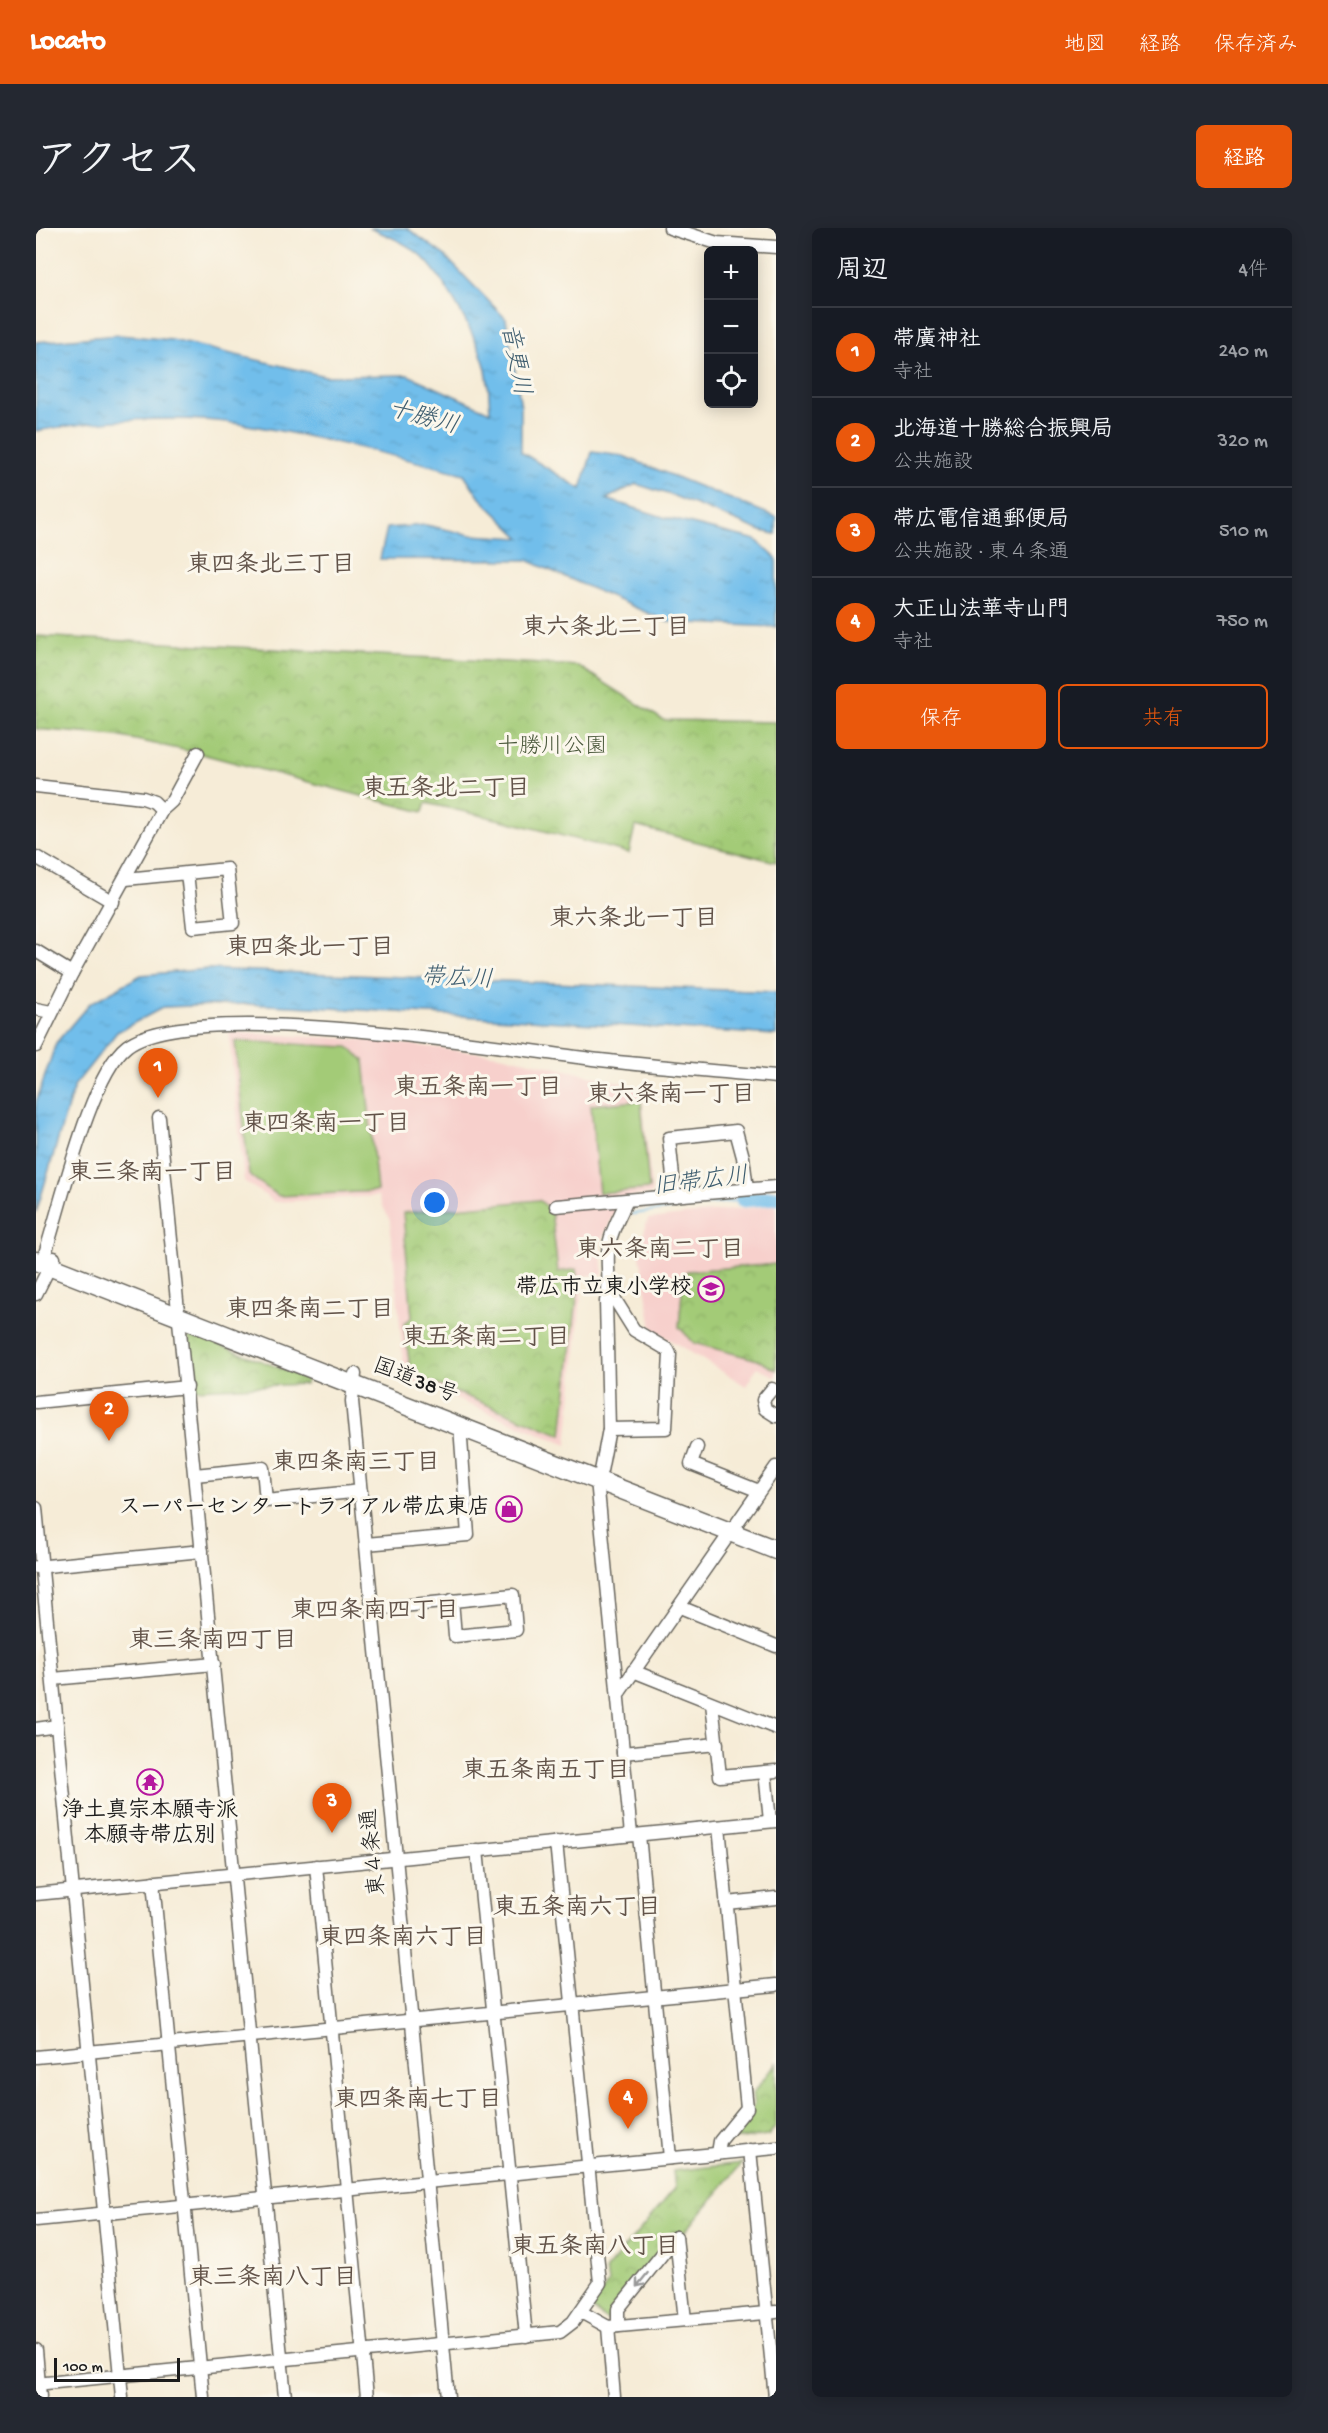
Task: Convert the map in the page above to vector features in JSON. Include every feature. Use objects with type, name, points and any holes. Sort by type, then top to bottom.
[{"type":"highway","name":"国道38号","points":[[44,1259],[733,1528],[776,1540]]},
{"type":"highway","name":"国道38号","points":[[353,1379],[460,1426],[599,1476]]},
{"type":"highway","name":"国道38号","points":[[733,1528],[776,1550]]},
{"type":"street","points":[[670,228],[717,243],[776,247]]},
{"type":"street","points":[[36,1046],[51,1012],[162,810],[172,801],[198,753]]},
{"type":"street","points":[[36,786],[143,798],[154,802],[162,810]]},
{"type":"street","points":[[36,857],[113,902]]},
{"type":"street","points":[[126,879],[227,869],[233,924],[193,927],[187,873]]},
{"type":"street","points":[[36,951],[72,973]]},
{"type":"street","points":[[36,1009],[51,1012]]},
{"type":"street","points":[[36,1294],[83,1127],[103,1080],[114,1059],[126,1047],[154,1033],[219,1024],[305,1028],[776,1077]]},
{"type":"street","points":[[159,1118],[180,1311],[285,2397]]},
{"type":"street","points":[[675,1196],[669,1138],[736,1131],[743,1157],[747,1189]]},
{"type":"street","points":[[556,1206],[776,1186]]},
{"type":"street","points":[[627,1200],[609,1242],[609,1290],[606,1301],[609,1428],[599,1476],[623,1753],[654,1997],[670,2158]]},
{"type":"street","points":[[609,1290],[634,1330],[668,1350],[670,1354],[666,1428],[609,1428]]},
{"type":"street","name":"東４条通","points":[[353,1379],[372,1609],[448,2397]]},
{"type":"street","points":[[36,1402],[187,1387]]},
{"type":"street","points":[[772,1389],[764,1400],[765,1409],[776,1416]]},
{"type":"street","points":[[366,1544],[468,1534],[460,1426]]},
{"type":"street","points":[[697,1447],[691,1464],[759,1491]]},
{"type":"street","points":[[618,1694],[776,1467]]},
{"type":"street","points":[[195,1475],[263,1468],[266,1502],[361,1491]]},
{"type":"street","points":[[36,1508],[39,1567],[53,1679],[122,2397]]},
{"type":"street","points":[[39,1567],[202,1551]]},
{"type":"street","points":[[372,1609],[452,1600],[513,1595],[516,1630],[455,1636],[452,1600]]},
{"type":"street","points":[[680,1607],[776,1646]]},
{"type":"street","points":[[53,1679],[214,1664]]},
{"type":"street","points":[[633,1671],[776,1728]]},
{"type":"street","points":[[36,1894],[773,1821],[771,1771],[720,1776],[712,1703]]},
{"type":"street","points":[[36,1729],[57,1726]]},
{"type":"street","points":[[623,1753],[717,1744]]},
{"type":"street","points":[[718,2153],[720,2141],[747,2108],[719,1827]]},
{"type":"street","points":[[38,2383],[560,2332],[581,2312],[600,2283],[556,1842]]},
{"type":"street","points":[[477,1850],[526,2336]]},
{"type":"street","points":[[316,1866],[368,2397]]},
{"type":"street","points":[[153,1882],[203,2397]]},
{"type":"street","points":[[726,1903],[776,1898]]},
{"type":"street","points":[[36,2057],[776,1985]]},
{"type":"street","points":[[36,2220],[776,2148]]},
{"type":"street","points":[[750,2150],[771,2312],[775,2397]]},
{"type":"street","points":[[614,2397],[613,2327],[618,2309],[676,2237],[685,2320]]},
{"type":"street","points":[[581,2312],[613,2327],[771,2312]]},
{"type":"street","points":[[36,2350],[40,2397]]},
{"type":"shaded area","points":[[229,1032],[369,1040],[500,1055],[641,1087],[652,1194],[622,1197],[600,1244],[603,1274],[583,1276],[567,1445],[405,1378],[390,1221],[378,1196],[275,1202],[244,1181]]},
{"type":"shaded area","name":"帯広市立東小学校","points":[[776,1205],[776,1377],[757,1367],[746,1386],[652,1329],[639,1249],[648,1219]]},
{"type":"green space","name":"十勝川公園","points":[[36,636],[578,666],[663,720],[776,722],[776,862],[635,826],[629,853],[426,803],[423,812],[198,753],[117,736],[36,729]]},
{"type":"green space","points":[[235,1041],[348,1047],[364,1060],[377,1191],[279,1196],[249,1175]]},
{"type":"green space","points":[[641,1101],[649,1189],[599,1193],[591,1105]]},
{"type":"green space","points":[[539,1200],[551,1210],[558,1272],[576,1269],[578,1287],[562,1435],[411,1374],[404,1324],[412,1317],[403,1213]]},
{"type":"green space","points":[[776,1264],[776,1370],[758,1360],[694,1343],[679,1327],[683,1280],[687,1271]]},
{"type":"green space","points":[[188,1333],[306,1378],[306,1384],[193,1389]]},
{"type":"green space","points":[[776,2063],[776,2126],[768,2136],[729,2140],[754,2105],[752,2094]]},
{"type":"green space","points":[[742,2163],[682,2235],[674,2232],[612,2312],[612,2318],[608,2321],[591,2308],[608,2283],[606,2270],[675,2188],[673,2171]]},
{"type":"water","name":"十勝川","points":[[369,228],[407,228],[444,255],[506,319],[521,407],[521,452],[581,489],[592,452],[623,456],[776,517],[776,534],[761,531],[674,496],[636,484],[606,499],[663,517],[756,540],[776,558],[776,627],[668,622],[527,560],[380,559],[387,528],[426,525],[471,535],[521,538],[480,498],[464,474],[325,440],[217,421],[138,420],[36,431],[36,342],[119,335],[172,340],[325,376],[408,375],[490,412],[488,380],[482,358],[468,326],[448,291],[419,254],[401,242]]},
{"type":"water","name":"帯広川","points":[[208,969],[776,992],[776,1035],[313,1007],[245,1004],[164,1007],[117,1032],[74,1086],[36,1213],[36,1102],[56,1043],[89,1004],[141,975]]},
{"type":"waterway","name":"旧帯広川","points":[[742,1200],[776,1197]]},
{"type":"waterway","name":"旧帯広川","points":[[632,1214],[742,1200]]},
{"type":"place","name":"帯廣神社","points":[[158,1098]]},
{"type":"place","name":"帯広市立東小学校","points":[[711,1289]]},
{"type":"place","name":"北海道十勝総合振興局","points":[[109,1441]]},
{"type":"place","name":"スーパーセンタートライアル帯広東店","points":[[509,1509]]},
{"type":"place","name":"浄土真宗本願寺派 本願寺帯広別","points":[[150,1782]]},
{"type":"place","name":"帯広電信通郵便局","points":[[332,1833]]},
{"type":"place","name":"大正山法華寺山門","points":[[628,2129]]},
{"type":"district","name":"東四条北三丁目","points":[[271,566]]},
{"type":"district","name":"東六条北二丁目","points":[[606,629]]},
{"type":"district","name":"東五条北二丁目","points":[[446,790]]},
{"type":"district","name":"東六条北一丁目","points":[[634,920]]},
{"type":"district","name":"東四条北一丁目","points":[[310,949]]},
{"type":"district","name":"東五条南一丁目","points":[[478,1089]]},
{"type":"district","name":"東六条南一丁目","points":[[671,1096]]},
{"type":"district","name":"東四条南一丁目","points":[[326,1125]]},
{"type":"district","name":"東三条南一丁目","points":[[152,1174]]},
{"type":"district","name":"東六条南二丁目","points":[[660,1251]]},
{"type":"district","name":"東四条南二丁目","points":[[310,1311]]},
{"type":"district","name":"東五条南二丁目","points":[[486,1339]]},
{"type":"district","name":"東四条南三丁目","points":[[356,1464]]},
{"type":"district","name":"東四条南四丁目","points":[[375,1612]]},
{"type":"district","name":"東三条南四丁目","points":[[213,1642]]},
{"type":"district","name":"東五条南五丁目","points":[[546,1772]]},
{"type":"district","name":"東五条南六丁目","points":[[577,1909]]},
{"type":"district","name":"東四条南六丁目","points":[[403,1939]]},
{"type":"district","name":"東四条南七丁目","points":[[418,2101]]},
{"type":"district","name":"東五条南八丁目","points":[[595,2248]]},
{"type":"district","name":"東三条南八丁目","points":[[273,2279]]},
{"type":"water label","name":"音更川","points":[[514,360]]}]
